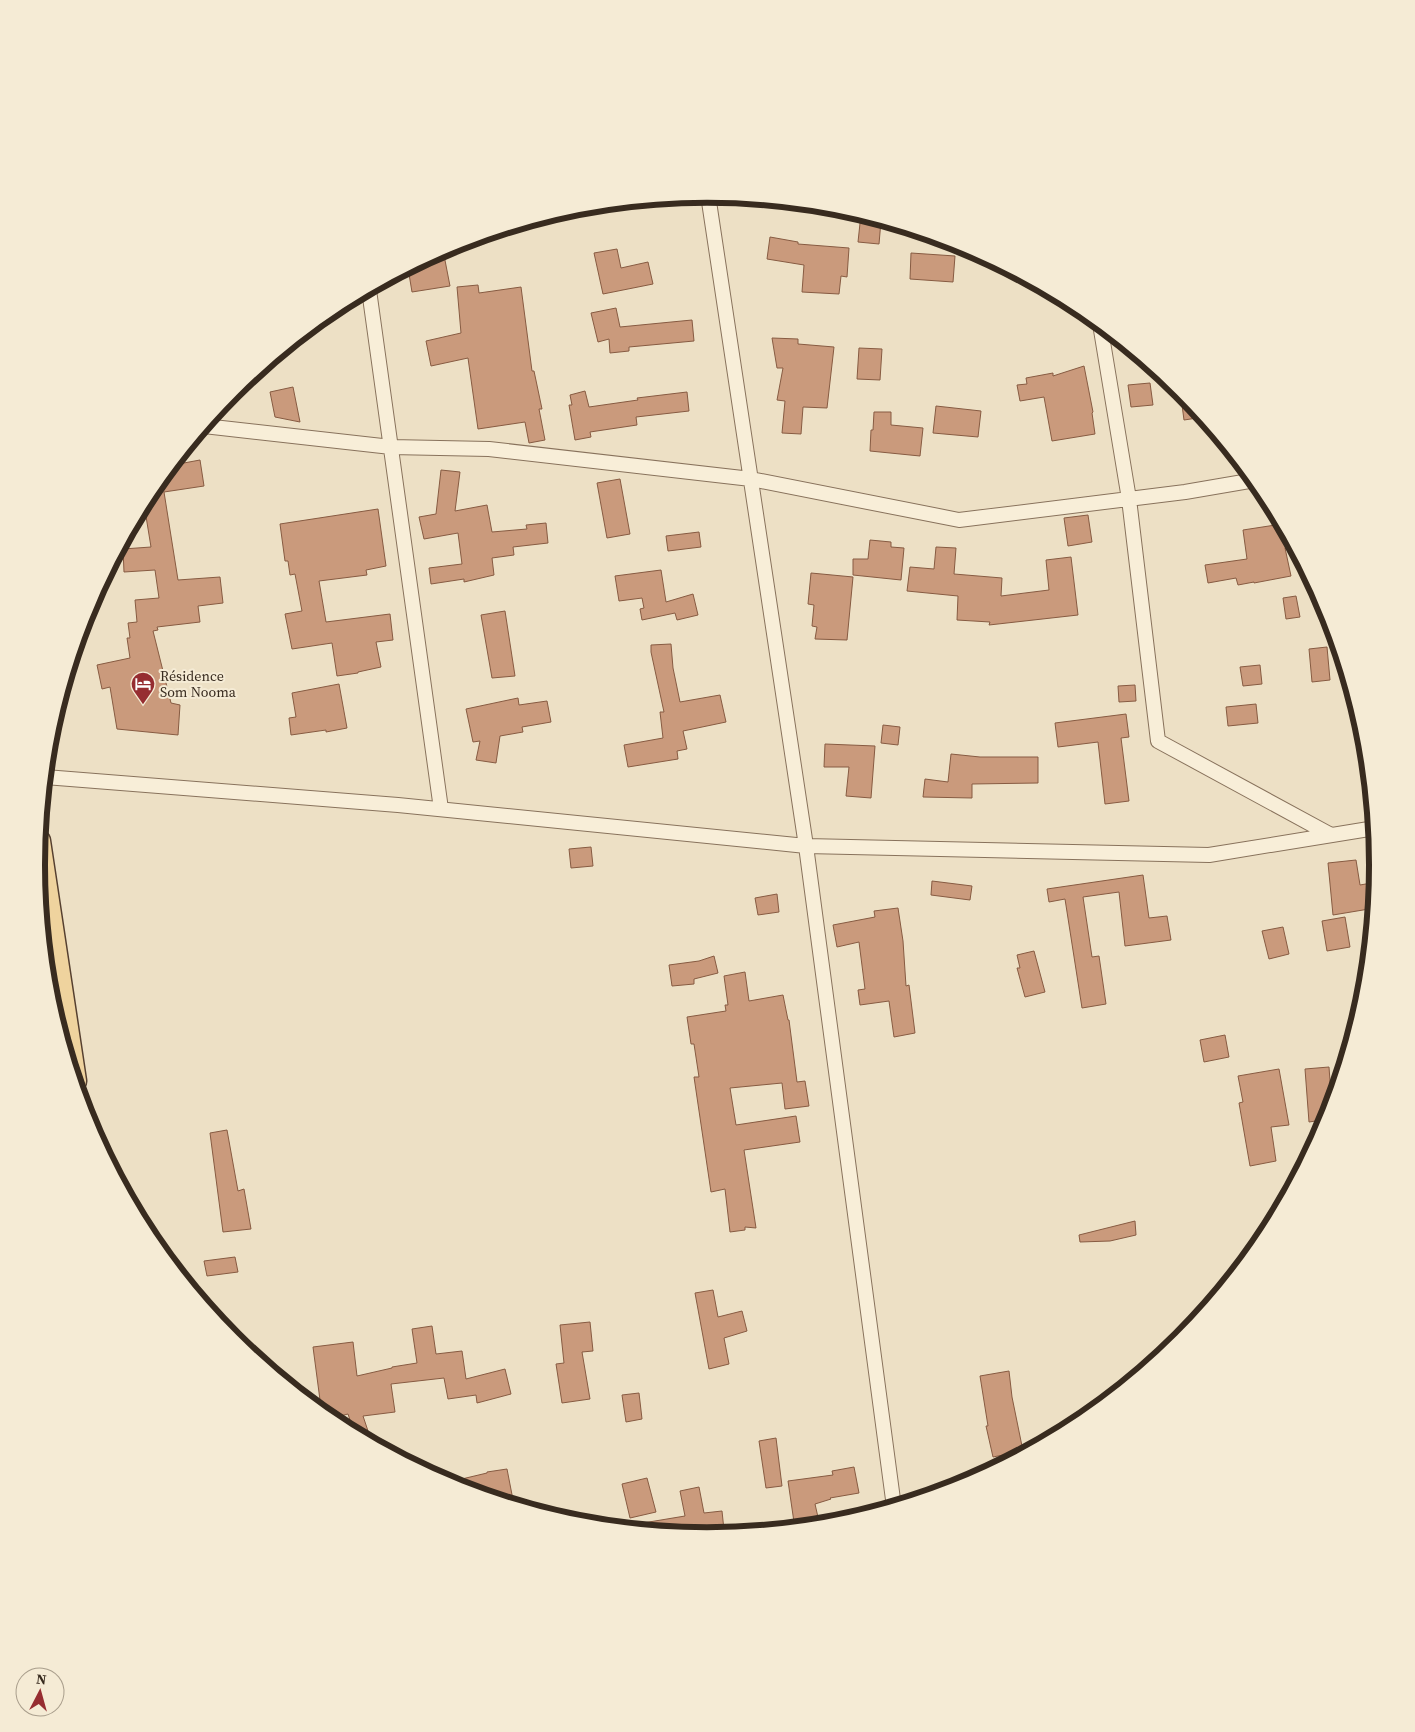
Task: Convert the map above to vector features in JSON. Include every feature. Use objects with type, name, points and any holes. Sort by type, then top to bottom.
[{"type":"main road","points":[[45,884],[69,1040]]},
{"type":"street","points":[[709,203],[806,846],[893,1501]]},
{"type":"street","points":[[369,296],[441,809]]},
{"type":"street","points":[[1102,333],[1129,498],[1158,741],[1331,835]]},
{"type":"street","points":[[211,427],[391,447],[488,449],[751,479],[959,520],[1186,492],[1246,482]]},
{"type":"street","points":[[51,778],[441,809],[806,846],[1210,855],[1369,829]]},
{"type":"building","points":[[860,222],[881,226],[879,244],[858,242]]},
{"type":"building","points":[[770,237],[798,242],[798,244],[849,248],[847,277],[841,276],[839,294],[802,292],[804,265],[767,259]]},
{"type":"building","points":[[617,249],[621,268],[648,262],[653,284],[603,294],[594,253]]},
{"type":"building","points":[[911,253],[955,256],[953,282],[910,279]]},
{"type":"building","points":[[445,258],[450,286],[412,292],[409,275]]},
{"type":"building","points":[[478,285],[479,293],[521,287],[532,371],[534,371],[542,409],[539,409],[545,440],[529,443],[525,422],[478,429],[468,358],[431,366],[426,341],[461,333],[457,287]]},
{"type":"building","points":[[616,308],[620,327],[692,320],[694,341],[629,347],[629,351],[610,353],[609,339],[598,342],[591,313]]},
{"type":"building","points":[[772,338],[798,339],[798,344],[834,347],[827,408],[803,407],[801,434],[782,433],[785,401],[777,400],[783,368],[777,368]]},
{"type":"building","points":[[859,348],[882,349],[880,380],[857,379]]},
{"type":"building","points":[[1084,366],[1093,412],[1095,434],[1052,441],[1044,397],[1020,401],[1017,385],[1027,384],[1026,378],[1053,373],[1053,376]]},
{"type":"building","points":[[1150,383],[1153,405],[1131,407],[1128,385]]},
{"type":"building","points":[[293,387],[300,422],[275,417],[270,392]]},
{"type":"building","points":[[585,391],[589,407],[638,400],[637,398],[687,392],[689,411],[636,417],[637,425],[590,432],[591,437],[575,440],[569,405],[572,405],[570,395]]},
{"type":"building","points":[[1182,404],[1196,418],[1184,420]]},
{"type":"building","points":[[936,406],[981,411],[978,437],[933,433]]},
{"type":"building","points":[[874,412],[891,412],[891,425],[923,428],[920,456],[870,451]]},
{"type":"building","points":[[200,460],[204,486],[164,492],[178,580],[220,577],[223,603],[198,606],[200,622],[157,627],[158,630],[153,631],[171,703],[180,705],[178,735],[117,729],[110,687],[102,689],[97,665],[130,658],[127,638],[130,638],[128,623],[137,622],[135,600],[159,598],[155,570],[124,572],[123,554],[126,549],[151,547],[146,516],[182,463]]},
{"type":"building","points":[[441,470],[460,472],[455,511],[487,505],[492,532],[527,529],[526,525],[546,523],[548,543],[513,547],[514,555],[492,558],[494,575],[464,582],[464,579],[431,584],[429,568],[462,564],[458,533],[424,539],[419,517],[436,514]]},
{"type":"building","points":[[620,479],[630,534],[607,538],[597,483]]},
{"type":"building","points":[[378,509],[386,566],[366,570],[367,575],[319,581],[326,622],[390,614],[393,640],[376,642],[381,667],[337,676],[332,643],[292,649],[285,614],[302,611],[295,574],[290,575],[288,561],[285,561],[280,524]]},
{"type":"building","points":[[1088,515],[1092,542],[1068,546],[1064,518]]},
{"type":"building","points":[[1275,525],[1288,548],[1285,548],[1291,576],[1238,585],[1236,578],[1208,583],[1205,565],[1247,559],[1243,530]]},
{"type":"building","points":[[699,532],[701,547],[668,551],[666,536]]},
{"type":"building","points":[[870,540],[891,542],[891,547],[904,548],[901,580],[853,575],[853,559],[868,559]]},
{"type":"building","points":[[936,547],[956,548],[954,574],[1002,578],[1001,596],[1049,590],[1046,560],[1071,557],[1078,615],[989,625],[990,622],[957,620],[958,596],[907,591],[910,567],[934,569]]},
{"type":"building","points":[[661,570],[666,602],[693,594],[698,615],[677,620],[675,613],[642,620],[640,609],[644,608],[642,598],[619,601],[615,576]]},
{"type":"building","points":[[811,573],[853,577],[847,640],[815,639],[817,627],[812,626],[814,605],[808,604]]},
{"type":"building","points":[[1296,596],[1300,617],[1286,619],[1283,598]]},
{"type":"building","points":[[505,611],[515,676],[492,678],[481,615]]},
{"type":"building","points":[[671,644],[673,668],[680,702],[720,695],[726,722],[683,731],[687,749],[677,751],[678,759],[628,767],[624,745],[663,738],[660,712],[664,712],[651,645]]},
{"type":"building","points":[[1327,647],[1330,680],[1312,682],[1309,649]]},
{"type":"building","points":[[1260,665],[1262,684],[1243,686],[1240,667]]},
{"type":"building","points":[[339,684],[347,728],[291,735],[289,718],[296,717],[292,693]]},
{"type":"building","points":[[1135,685],[1136,701],[1119,702],[1118,686]]},
{"type":"building","points":[[518,698],[519,705],[547,701],[551,722],[522,727],[523,732],[500,736],[496,763],[476,760],[480,741],[473,742],[466,709]]},
{"type":"building","points":[[1256,704],[1258,723],[1228,726],[1226,707]]},
{"type":"building","points":[[1126,714],[1129,737],[1121,738],[1129,801],[1105,804],[1098,742],[1058,747],[1055,723]]},
{"type":"building","points":[[883,725],[900,727],[898,745],[881,743]]},
{"type":"building","points":[[825,744],[875,746],[871,798],[846,796],[849,767],[824,767]]},
{"type":"building","points":[[951,754],[980,757],[1038,757],[1038,783],[972,784],[972,798],[923,797],[925,779],[948,782]]},
{"type":"building","points":[[591,847],[593,866],[571,868],[569,849]]},
{"type":"building","points":[[1356,860],[1360,885],[1370,883],[1369,909],[1333,915],[1328,863]]},
{"type":"building","points":[[1143,875],[1149,918],[1167,916],[1171,940],[1125,946],[1119,892],[1083,897],[1092,957],[1099,956],[1106,1004],[1082,1008],[1065,899],[1049,902],[1047,889]]},
{"type":"building","points":[[932,881],[972,886],[970,900],[931,895]]},
{"type":"building","points":[[777,894],[779,912],[758,915],[755,898]]},
{"type":"building","points":[[898,908],[903,941],[906,986],[909,985],[915,1033],[894,1037],[889,1001],[860,1005],[858,990],[865,989],[859,942],[837,947],[833,925],[875,917],[874,911]]},
{"type":"building","points":[[1345,917],[1350,947],[1327,951],[1322,921]]},
{"type":"building","points":[[1283,927],[1289,954],[1269,959],[1262,931]]},
{"type":"building","points":[[1034,951],[1045,992],[1025,997],[1017,968],[1020,968],[1017,955]]},
{"type":"building","points":[[714,956],[718,973],[694,979],[694,984],[672,986],[669,965],[699,961]]},
{"type":"building","points":[[745,972],[749,1001],[783,995],[789,1020],[797,1082],[805,1081],[809,1106],[785,1109],[782,1083],[730,1088],[736,1125],[796,1116],[800,1142],[744,1150],[756,1228],[745,1227],[745,1230],[730,1232],[725,1189],[711,1192],[694,1077],[699,1077],[694,1044],[691,1044],[687,1017],[726,1011],[725,1005],[728,1005],[724,976]]},
{"type":"building","points":[[1225,1035],[1229,1057],[1204,1062],[1200,1040]]},
{"type":"building","points":[[1329,1067],[1331,1091],[1320,1120],[1309,1122],[1305,1069]]},
{"type":"building","points":[[1279,1069],[1289,1125],[1271,1127],[1276,1161],[1250,1166],[1239,1103],[1243,1102],[1238,1076]]},
{"type":"building","points":[[227,1130],[238,1191],[244,1189],[251,1229],[223,1232],[210,1133]]},
{"type":"building","points":[[1135,1221],[1136,1235],[1110,1241],[1080,1242],[1079,1235]]},
{"type":"building","points":[[235,1257],[238,1272],[207,1276],[204,1261]]},
{"type":"building","points":[[713,1290],[718,1317],[742,1311],[747,1331],[724,1338],[729,1364],[709,1369],[695,1293]]},
{"type":"building","points":[[590,1322],[593,1351],[582,1352],[590,1399],[562,1403],[556,1364],[564,1363],[560,1325]]},
{"type":"building","points":[[432,1326],[436,1354],[462,1351],[466,1379],[505,1369],[511,1394],[477,1403],[476,1395],[448,1399],[444,1378],[391,1384],[395,1412],[363,1416],[369,1434],[367,1435],[352,1425],[348,1414],[338,1416],[316,1401],[320,1400],[313,1347],[353,1342],[357,1376],[417,1363],[412,1329]]},
{"type":"building","points":[[1009,1371],[1012,1397],[1023,1449],[1015,1453],[993,1457],[986,1426],[988,1426],[980,1376]]},
{"type":"building","points":[[639,1393],[642,1419],[626,1422],[622,1395]]},
{"type":"building","points":[[776,1438],[782,1486],[766,1488],[759,1441]]},
{"type":"building","points":[[854,1467],[859,1493],[830,1498],[815,1504],[818,1519],[794,1523],[788,1481],[833,1475],[832,1471]]},
{"type":"building","points":[[507,1469],[513,1499],[459,1480]]},
{"type":"building","points":[[647,1478],[656,1512],[630,1518],[622,1484]]},
{"type":"building","points":[[699,1487],[704,1513],[722,1511],[724,1528],[664,1527],[635,1524],[685,1516],[680,1491]]},
{"type":"place","name":"Résidence Som Nooma","points":[[143,705]]}]
